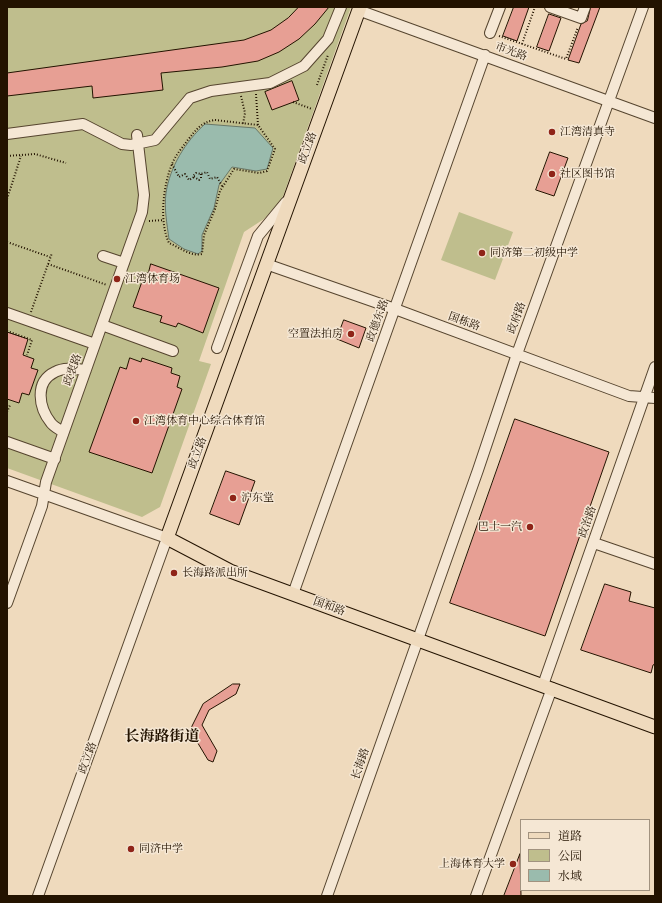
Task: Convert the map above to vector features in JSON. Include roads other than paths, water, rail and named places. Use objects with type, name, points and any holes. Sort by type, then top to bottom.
[{"type":"main road","name":"政立路","points":[[167,538],[320,112],[359,8]]},
{"type":"main road","name":"国和路","points":[[167,538],[230,571],[655,726]]},
{"type":"street","points":[[7,134],[84,124],[122,144],[137,139],[155,140],[183,104],[190,98],[211,91],[270,83],[304,66],[328,39],[341,7]]},
{"type":"street","points":[[490,33],[500,7]]},
{"type":"street","points":[[550,7],[581,18],[585,7]]},
{"type":"street","name":"政府路","points":[[417,639],[478,470],[517,354],[643,7]]},
{"type":"street","name":"市光路","points":[[359,8],[608,102],[655,118]]},
{"type":"street","name":"政德东路","points":[[293,594],[485,55]]},
{"type":"street","name":"政衷路","points":[[7,603],[42,506],[46,482],[142,212],[144,195],[137,139]]},
{"type":"street","points":[[233,354],[211,346],[236,287],[251,234],[255,228],[274,216],[283,207],[291,194]]},
{"type":"street","points":[[103,256],[124,263]]},
{"type":"street","name":"国栋路","points":[[266,264],[394,309],[629,396],[655,398]]},
{"type":"street","points":[[236,287],[255,294]]},
{"type":"street","points":[[7,313],[95,344]]},
{"type":"street","points":[[102,325],[173,351]]},
{"type":"street","name":"政治路","points":[[476,896],[594,543],[655,367]]},
{"type":"street","points":[[64,432],[52,425],[44,413],[40,403],[40,392],[43,382],[50,375],[62,369],[86,370]]},
{"type":"street","points":[[7,442],[55,459]]},
{"type":"street","name":"国和路","points":[[7,481],[167,538]]},
{"type":"street","name":"政立路","points":[[38,896],[167,538]]},
{"type":"street","points":[[594,543],[655,564]]},
{"type":"street","name":"长海路","points":[[328,896],[417,639]]},
{"type":"water","points":[[205,124],[255,128],[273,148],[267,169],[256,171],[232,167],[219,185],[214,208],[202,235],[202,251],[198,254],[184,249],[169,239],[165,199],[168,183],[175,164],[191,139]]},
{"type":"place","name":"江湾清真寺","points":[[552,132]]},
{"type":"place","name":"社区图书馆","points":[[552,174]]},
{"type":"place","name":"同济第二初级中学","points":[[482,253]]},
{"type":"place","name":"江湾体育场","points":[[117,279]]},
{"type":"place","name":"空置法拍房","points":[[351,334]]},
{"type":"place","name":"江湾体育中心综合体育馆","points":[[136,421]]},
{"type":"place","name":"沪东堂","points":[[233,498]]},
{"type":"place","name":"巴士一汽","points":[[530,527]]},
{"type":"place","name":"长海路派出所","points":[[174,573]]},
{"type":"place","name":"同济中学","points":[[131,849]]},
{"type":"place","name":"上海体育大学","points":[[513,864]]},
{"type":"district","name":"长海路街道","points":[[162,737]]}]
